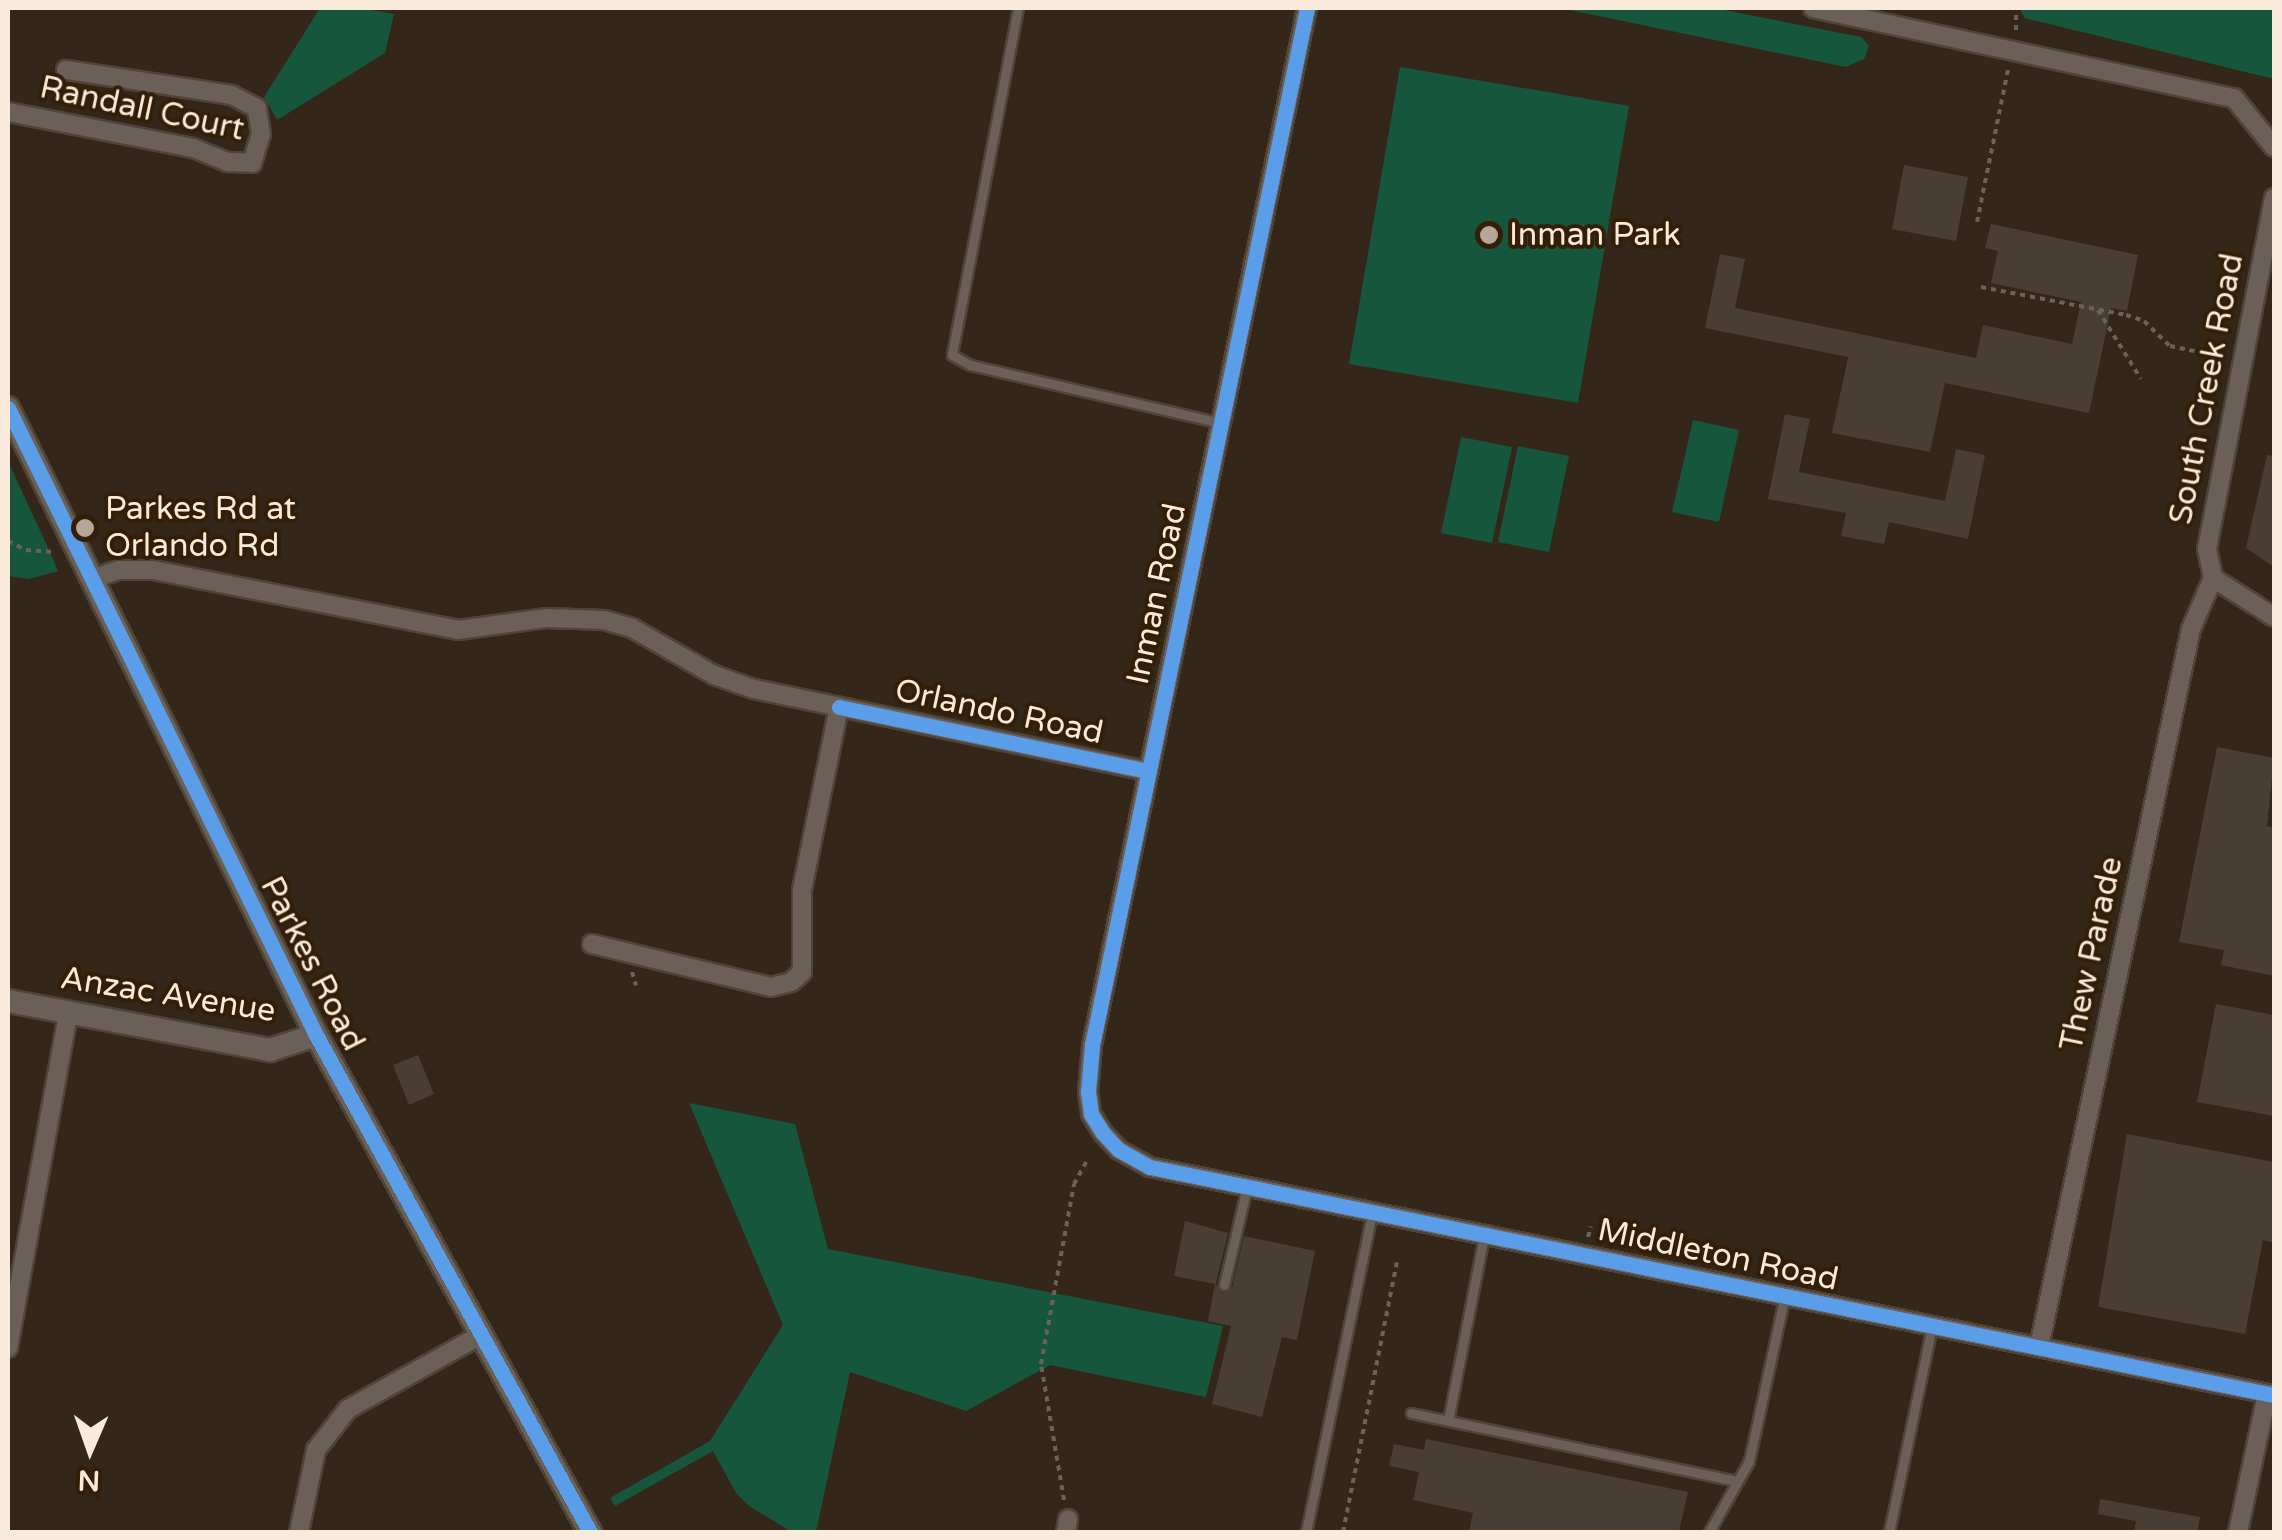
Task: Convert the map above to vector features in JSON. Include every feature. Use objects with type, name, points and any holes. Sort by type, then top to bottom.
[{"type":"street","name":"Inman Road","points":[[1150,1167],[1120,1150],[1091,1114],[1088,1092],[1092,1045],[1308,8]]},
{"type":"street","points":[[1813,8],[2234,98],[2274,147]]},
{"type":"street","name":"Randall Court","points":[[8,112],[193,148],[228,162],[252,163],[262,134],[257,108],[232,95],[66,70]]},
{"type":"street","name":"South Creek Road","points":[[2214,578],[2208,563],[2210,516],[2268,270],[2274,198]]},
{"type":"street","name":"Parkes Road","points":[[8,408],[316,1034],[590,1532]]},
{"type":"street","name":"Orlando Road","points":[[90,579],[119,570],[152,570],[448,629],[546,618],[604,620],[670,646],[714,675],[839,707],[1148,771]]},
{"type":"street","points":[[2214,578],[2274,617]]},
{"type":"street","name":"Thew Parade","points":[[2039,1347],[2191,630],[2214,578]]},
{"type":"street","points":[[592,944],[771,988],[791,982],[802,972],[802,890],[839,707]]},
{"type":"street","name":"Anzac Avenue","points":[[8,1001],[270,1050],[316,1034]]},
{"type":"street","points":[[8,1348],[68,1013]]},
{"type":"street","name":"Middleton Road","points":[[1150,1167],[2271,1395]]},
{"type":"street","points":[[299,1532],[316,1450],[348,1410],[481,1336]]},
{"type":"street","points":[[2238,1532],[2271,1395]]},
{"type":"street","points":[[2253,1462],[2274,1436]]},
{"type":"lane","points":[[1018,8],[952,355],[970,365],[1221,423]]},
{"type":"lane","points":[[1224,1286],[1247,1186]]},
{"type":"lane","points":[[1306,1532],[1372,1212]]},
{"type":"lane","points":[[1448,1421],[1484,1235]]},
{"type":"lane","points":[[1709,1532],[1748,1461],[1784,1298]]},
{"type":"lane","points":[[1889,1532],[1932,1326]]},
{"type":"lane","points":[[1411,1413],[1737,1481]]},
{"type":"path","points":[[2016,8],[2016,30]]},
{"type":"path","points":[[1977,222],[2008,69]]},
{"type":"path","points":[[1981,287],[2144,322],[2170,346],[2223,356]]},
{"type":"path","points":[[2098,310],[2141,378]]},
{"type":"path","points":[[8,542],[26,550],[53,552]]},
{"type":"path","points":[[630,978],[636,986]]},
{"type":"path","points":[[1067,1526],[1041,1364],[1074,1184],[1088,1158]]},
{"type":"path","points":[[1587,1243],[1590,1226]]},
{"type":"path","points":[[1342,1532],[1397,1262]]},
{"type":"green space","points":[[320,8],[360,8],[394,14],[385,53],[277,120],[264,97]]},
{"type":"green space","points":[[1560,8],[1714,8],[1861,37],[1869,46],[1864,59],[1846,67]]},
{"type":"green space","points":[[2019,8],[2274,8],[2274,79],[2025,18]]},
{"type":"green space","name":"Inman Park","points":[[1400,67],[1629,106],[1578,403],[1349,364]]},
{"type":"green space","points":[[1693,420],[1739,430],[1719,522],[1672,512]]},
{"type":"green space","points":[[1461,437],[1512,447],[1492,543],[1441,533]]},
{"type":"green space","points":[[1518,446],[1569,456],[1549,552],[1498,542]]},
{"type":"green space","points":[[8,461],[58,571],[29,579],[8,576]]},
{"type":"green space","points":[[689,1103],[795,1124],[828,1249],[1223,1326],[1206,1397],[1050,1365],[966,1411],[850,1372],[816,1532],[792,1532],[749,1506],[736,1493],[713,1451],[615,1506],[610,1498],[710,1441],[783,1325]]},
{"type":"building","points":[[1904,165],[1968,177],[1956,241],[1892,229]]},
{"type":"building","points":[[1991,224],[2138,255],[2127,311],[2111,308],[2089,413],[1945,383],[1930,452],[1832,433],[1848,357],[1705,328],[1720,254],[1745,259],[1735,308],[1976,358],[1983,325],[2072,344],[2081,302],[1991,283],[1998,251],[1985,248]]},
{"type":"building","points":[[1785,414],[1810,419],[1799,472],[1945,501],[1956,449],[1985,455],[1968,539],[1889,522],[1884,544],[1841,536],[1846,513],[1768,499]]},
{"type":"building","points":[[2267,455],[2274,456],[2274,567],[2246,548]]},
{"type":"building","points":[[2217,747],[2274,758],[2267,826],[2274,828],[2274,976],[2221,965],[2224,950],[2179,942]]},
{"type":"building","points":[[2216,1004],[2274,1015],[2274,1116],[2197,1102]]},
{"type":"building","points":[[418,1055],[434,1094],[409,1105],[393,1065]]},
{"type":"building","points":[[2127,1134],[2274,1162],[2274,1243],[2263,1240],[2245,1334],[2098,1307]]},
{"type":"building","points":[[1185,1221],[1228,1233],[1216,1283],[1221,1293],[1232,1288],[1244,1236],[1315,1251],[1297,1340],[1282,1337],[1262,1417],[1212,1404],[1231,1326],[1208,1321],[1215,1284],[1174,1276]]},
{"type":"building","points":[[1426,1439],[1688,1492],[1679,1532],[1469,1531],[1473,1513],[1413,1500],[1419,1472],[1389,1466],[1394,1444],[1424,1450]]},
{"type":"building","points":[[2100,1499],[2200,1517],[2197,1532],[2134,1532],[2136,1521],[2098,1514]]},
{"type":"cycle path","points":[[1307,8],[1092,1045],[1088,1092],[1091,1114],[1103,1133],[1119,1150],[1150,1167],[2274,1395]]},
{"type":"cycle path","points":[[8,408],[316,1035],[590,1532]]},
{"type":"cycle path","points":[[839,707],[1148,771]]},
{"type":"place","name":"Inman Park","points":[[1489,235]]},
{"type":"place","name":"Parkes Rd at Orlando Rd","points":[[85,528]]}]
